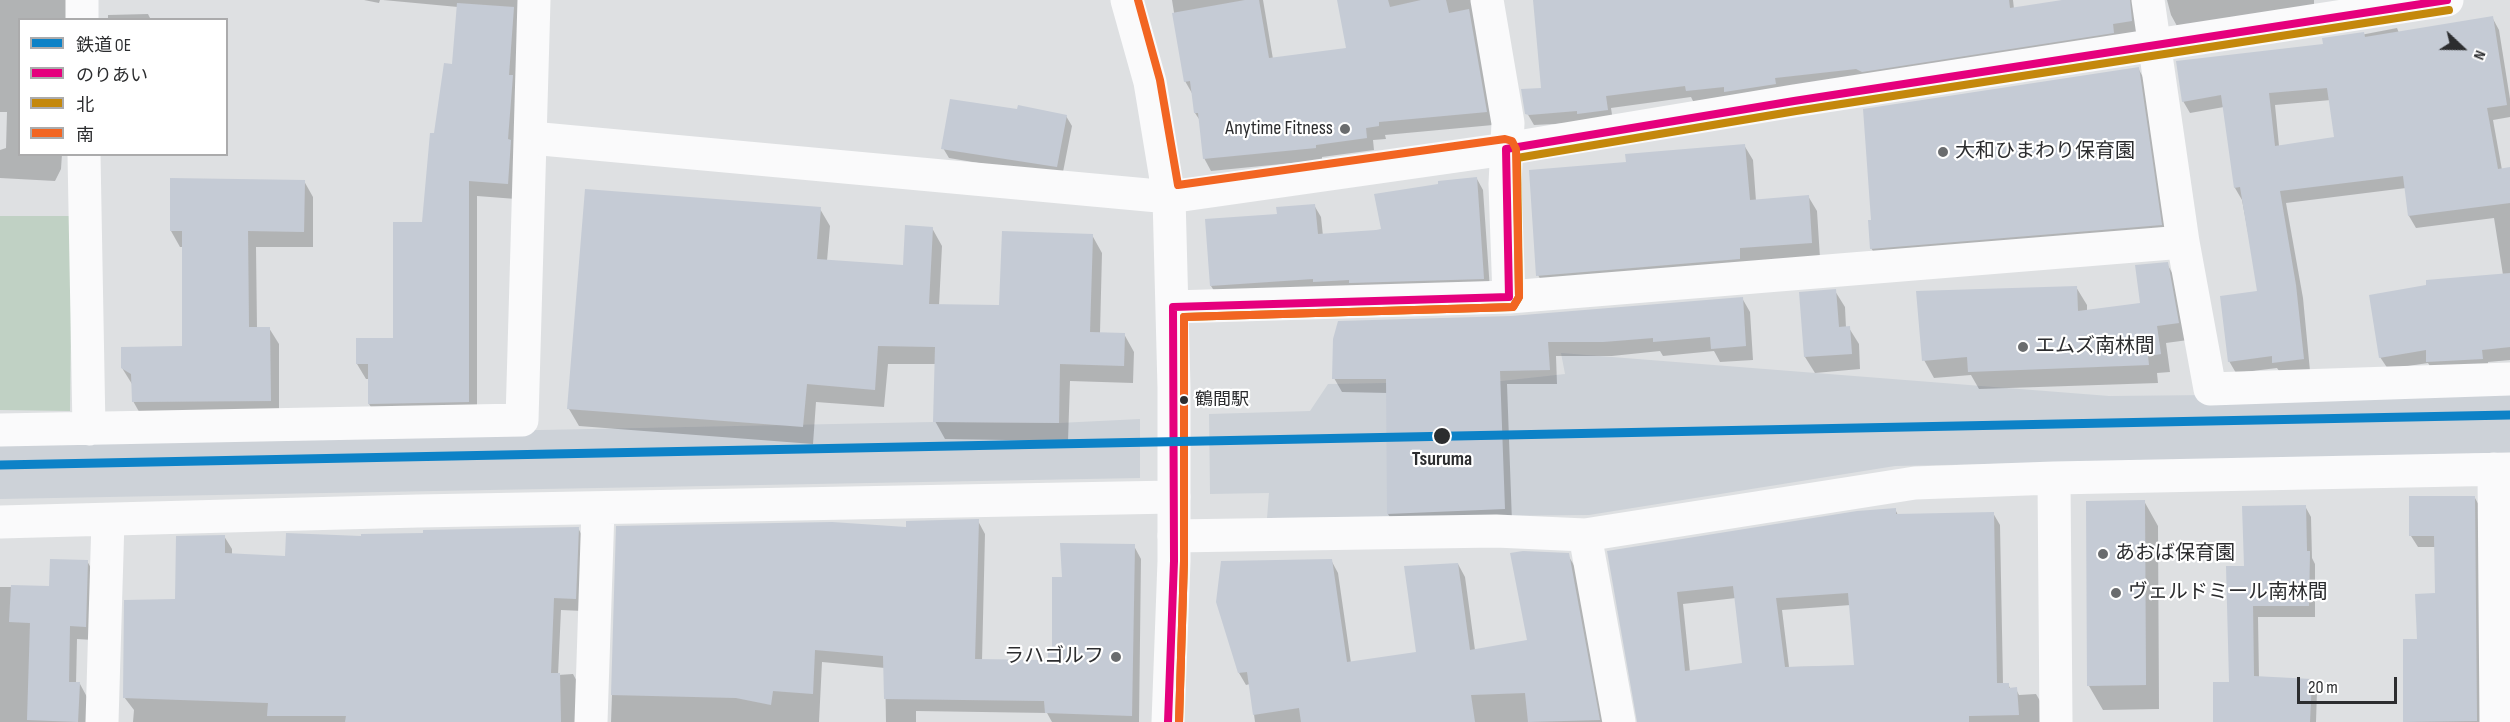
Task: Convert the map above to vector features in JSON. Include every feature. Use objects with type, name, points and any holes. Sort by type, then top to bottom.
[{"type":"street","points":[[82,0],[82,18]]},
{"type":"street","points":[[0,430],[522,420],[534,0]]},
{"type":"street","points":[[1127,0],[1150,82],[1169,197],[1173,307],[1174,536],[1168,722]]},
{"type":"street","points":[[1487,0],[1508,123],[1506,149],[1509,297]]},
{"type":"street","points":[[2148,0],[2183,242],[2210,389],[2510,379]]},
{"type":"street","points":[[531,138],[1169,197],[1506,149],[1794,101],[2446,0]]},
{"type":"street","points":[[84,156],[89,429]]},
{"type":"street","points":[[1173,307],[1509,297],[2183,242]]},
{"type":"street","points":[[1174,536],[1496,531],[1585,535],[1915,483],[2502,469],[2496,722]]},
{"type":"street","points":[[2054,478],[2056,722]]},
{"type":"street","points":[[0,522],[1174,497]]},
{"type":"street","points":[[591,722],[598,509]]},
{"type":"street","points":[[102,722],[108,520]]},
{"type":"street","points":[[1585,535],[1619,722]]},
{"type":"shaded area","points":[[1561,353],[2109,396],[2510,392],[2510,453],[1895,466],[1589,515],[1267,518],[1269,493],[1210,494],[1209,414],[1310,411],[1328,384],[1501,381],[1565,374]]},
{"type":"shaded area","points":[[1140,419],[1140,478],[0,499],[0,441],[933,422],[1059,423]]},
{"type":"green space","points":[[0,216],[72,216],[70,411],[0,410]]},
{"type":"building","points":[[1245,0],[1259,0],[1269,58],[1346,48],[1337,0],[1388,0],[1390,7],[1421,0],[1446,0],[1449,13],[1469,9],[1487,112],[1379,122],[1379,126],[1366,128],[1367,138],[1316,145],[1316,148],[1203,159],[1198,113],[1194,113],[1190,81],[1184,82],[1172,13]]},
{"type":"building","points":[[1533,0],[2009,0],[2010,8],[2062,0],[2130,0],[2132,21],[2113,24],[2114,33],[1862,72],[1856,69],[1775,78],[1776,84],[1724,92],[1724,87],[1686,91],[1685,86],[1606,96],[1608,110],[1577,114],[1577,111],[1529,115],[1525,114],[1521,89],[1541,88]]},
{"type":"building","points":[[457,3],[514,7],[509,75],[513,75],[508,139],[511,140],[508,184],[469,181],[469,402],[368,404],[368,364],[356,364],[356,338],[393,338],[393,222],[422,222],[430,133],[434,133],[444,63],[452,64]]},
{"type":"building","points":[[2493,16],[2507,105],[2487,108],[2498,169],[2510,167],[2510,203],[2408,216],[2403,176],[2280,191],[2296,285],[2304,359],[2272,363],[2272,356],[2228,362],[2220,296],[2257,291],[2240,187],[2234,188],[2221,95],[2182,102],[2176,61],[2323,44],[2322,38],[2364,32],[2365,37]],"holes":[[[2327,88],[2334,137],[2275,146],[2269,93]]]},
{"type":"building","points":[[2139,67],[2162,225],[1870,249],[1868,220],[1871,220],[1863,109]]},
{"type":"building","points":[[950,99],[1017,109],[1018,105],[1067,115],[1057,167],[941,149]]},
{"type":"building","points":[[1745,144],[1750,200],[1809,195],[1812,243],[1740,248],[1740,259],[1536,276],[1529,170],[1626,162],[1625,154]]},
{"type":"building","points":[[1477,177],[1484,279],[1349,283],[1349,280],[1313,282],[1313,279],[1210,286],[1205,219],[1277,214],[1276,207],[1315,204],[1318,234],[1376,230],[1381,229],[1374,194],[1438,184],[1438,181]]},
{"type":"building","points":[[170,178],[305,180],[304,232],[248,231],[249,327],[270,327],[271,401],[132,402],[131,374],[121,368],[121,347],[182,346],[182,231],[170,231]]},
{"type":"building","points":[[585,189],[821,207],[817,259],[903,265],[905,225],[933,227],[929,304],[999,305],[1002,231],[1093,234],[1090,332],[1125,333],[1124,366],[1060,364],[1059,423],[933,422],[935,347],[878,346],[875,390],[807,384],[803,427],[567,409]]},
{"type":"building","points":[[2168,262],[2179,323],[2157,326],[2161,354],[2148,356],[2149,365],[1968,372],[1967,357],[1922,361],[1916,291],[2077,286],[2078,311],[2140,303],[2135,265]]},
{"type":"building","points":[[2510,273],[2510,347],[2482,350],[2483,359],[2426,362],[2426,350],[2379,358],[2369,295],[2426,285],[2426,280]]},
{"type":"building","points":[[1836,289],[1839,327],[1850,326],[1852,354],[1804,357],[1799,292]]},
{"type":"building","points":[[1743,297],[1746,346],[1711,349],[1710,337],[1653,342],[1653,338],[1603,342],[1548,342],[1550,370],[1500,371],[1505,509],[1387,514],[1386,379],[1332,379],[1333,339],[1338,321],[1511,316]]},
{"type":"building","points":[[2409,496],[2475,496],[2477,721],[2403,722],[2403,639],[2417,639],[2415,594],[2435,593],[2434,536],[2409,536]]},
{"type":"building","name":"ヴェルドミール南林間","points":[[2145,500],[2146,685],[2087,686],[2086,501]]},
{"type":"building","points":[[2306,505],[2307,551],[2310,551],[2309,606],[2253,606],[2254,676],[2312,679],[2310,722],[2213,722],[2213,682],[2229,682],[2226,566],[2244,566],[2242,506]]},
{"type":"building","points":[[1896,508],[1896,514],[1994,512],[1997,683],[2009,683],[2009,688],[2017,687],[2019,715],[1969,716],[1969,722],[1637,722],[1607,551],[1857,511]],"holes":[[[1733,586],[1742,663],[1685,671],[1677,592]],[[1848,593],[1854,665],[1785,667],[1776,598]]]},
{"type":"building","points":[[979,519],[975,659],[1048,660],[1048,649],[1052,650],[1052,577],[1062,577],[1060,543],[1135,544],[1132,716],[1045,713],[1044,701],[884,699],[883,656],[815,650],[813,694],[773,691],[771,705],[736,698],[611,695],[616,526],[832,522],[906,527],[906,521]]},
{"type":"building","points":[[579,527],[576,599],[554,598],[551,673],[560,673],[561,722],[345,722],[346,716],[267,716],[268,703],[123,698],[124,600],[175,599],[176,536],[225,535],[225,553],[285,556],[286,533],[361,536],[361,534],[423,533],[423,530]]},
{"type":"building","points":[[1523,551],[1569,553],[1600,720],[1528,722],[1525,693],[1471,695],[1475,722],[1301,722],[1299,708],[1253,715],[1247,672],[1238,673],[1216,602],[1221,561],[1332,559],[1347,662],[1416,652],[1404,566],[1458,563],[1470,650],[1527,640],[1510,553]]},
{"type":"building","points":[[50,559],[88,560],[86,627],[70,626],[69,682],[80,682],[78,722],[27,720],[30,623],[9,622],[11,585],[49,586]]},
{"type":"rail line","name":"OE","points":[[0,465],[2510,415]]},
{"type":"transit line","name":"南","points":[[1138,0],[1160,80],[1178,185],[1505,139],[1512,141],[1516,149],[1519,297],[1513,307],[1184,317],[1184,561],[1179,722]]},
{"type":"transit line","name":"のりあい","points":[[1168,722],[1174,561],[1173,307],[1509,297],[1506,149],[1794,101],[2447,0]]},
{"type":"transit line","name":"北","points":[[1179,722],[1184,561],[1184,317],[1513,307],[1519,297],[1517,158],[1796,111],[2449,10]]},
{"type":"place","name":"Anytime Fitness","points":[[1345,129]]},
{"type":"place","name":"大和ひまわり保育園","points":[[1943,152]]},
{"type":"place","name":"エムズ南林間","points":[[2023,347]]},
{"type":"place","name":"鶴間駅","points":[[1184,400]]},
{"type":"place","name":"Tsuruma","points":[[1442,436]]},
{"type":"place","name":"あおば保育園","points":[[2103,554]]},
{"type":"place","name":"ヴェルドミール南林間","points":[[2116,593]]},
{"type":"place","name":"ラハゴルフ","points":[[1116,657]]}]
